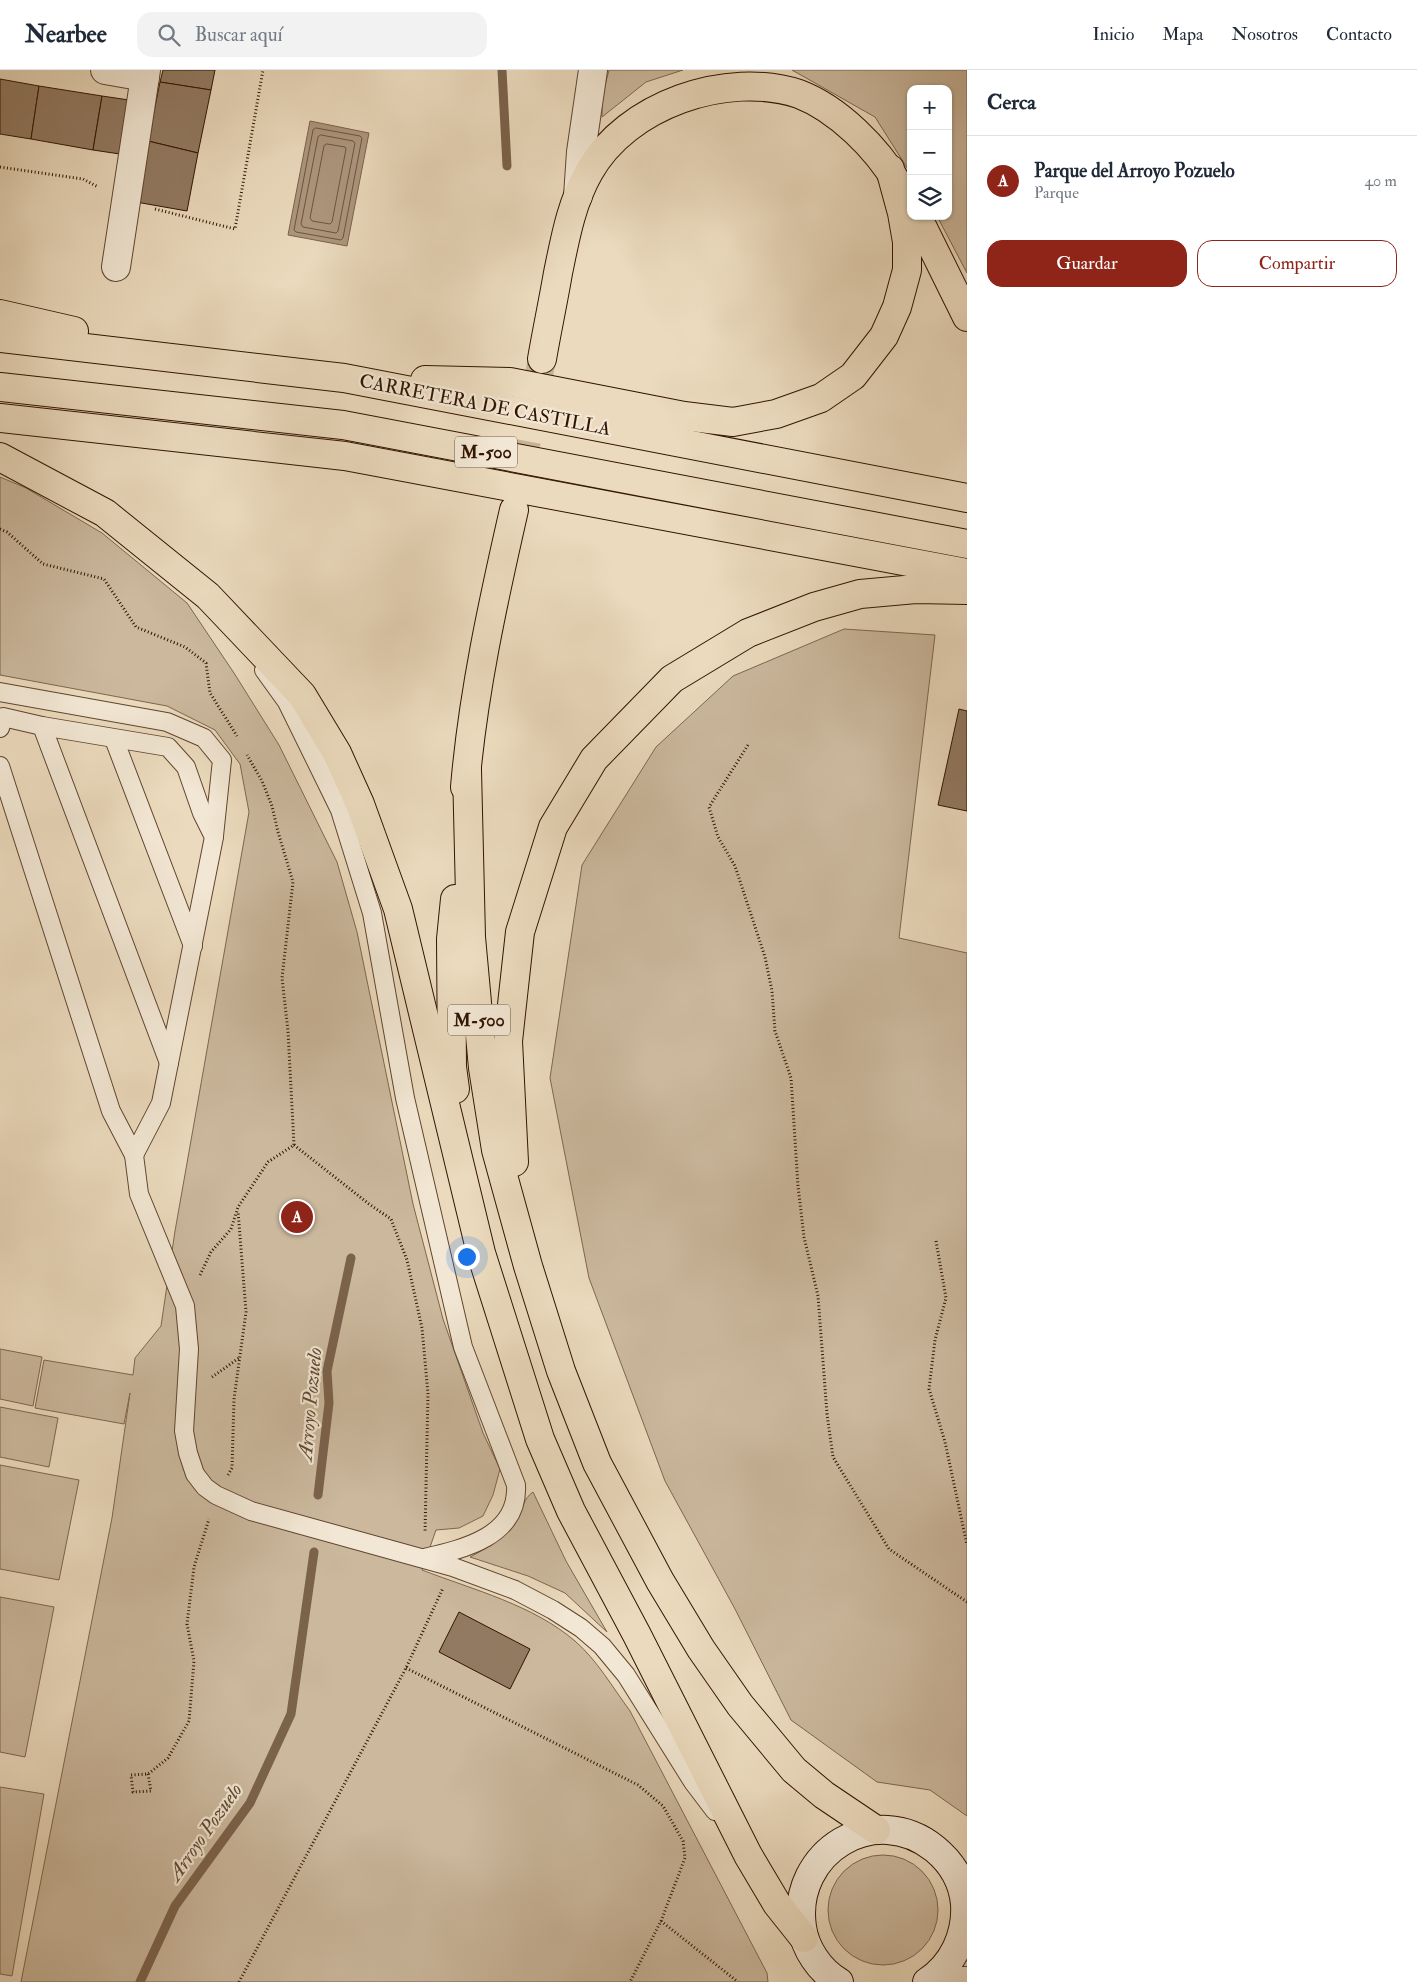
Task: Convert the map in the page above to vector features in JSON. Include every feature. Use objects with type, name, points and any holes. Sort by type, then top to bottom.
[{"type":"highway","name":"M-500","points":[[542,359],[567,229],[589,171],[628,126],[656,108],[711,87],[772,86],[799,94],[818,104],[846,124],[865,141],[890,169],[907,197]]},
{"type":"highway","name":"M-500","points":[[344,378],[510,382],[684,416],[733,422],[776,414],[821,398],[853,376],[884,336],[897,307],[907,270],[907,242],[902,213],[890,169]]},
{"type":"highway","points":[[919,220],[967,317]]},
{"type":"highway","name":"M-500","points":[[0,314],[222,364]]},
{"type":"highway","name":"CARRETERA DE CASTILLA","points":[[0,338],[344,378],[967,498]]},
{"type":"highway","name":"M-500","points":[[0,387],[344,425],[967,544]]},
{"type":"highway","name":"M-500","points":[[0,418],[345,456],[967,573]]},
{"type":"highway","name":"M-500","points":[[0,457],[105,513],[208,596],[302,695],[337,753],[360,804],[398,909],[481,1253]]},
{"type":"highway","name":"M-500","points":[[481,1253],[452,1067],[451,939],[466,770],[487,632],[514,510]]},
{"type":"highway","name":"M-500","points":[[528,1266],[512,1147],[508,1041],[520,932],[553,827],[594,759],[672,679],[748,633],[814,607],[860,594],[916,589],[967,590]]},
{"type":"highway","name":"M-500","points":[[466,770],[471,937],[483,1068],[496,1150],[528,1266]]},
{"type":"highway","points":[[481,1253],[540,1438],[571,1512],[638,1635],[748,1855],[777,1904],[804,1938]]},
{"type":"highway","points":[[528,1266],[561,1371],[597,1463],[660,1581],[696,1640],[740,1705],[794,1770],[824,1795],[876,1830]]},
{"type":"main road","points":[[105,70],[145,73],[116,267]]},
{"type":"main road","points":[[578,196],[581,152],[593,70]]},
{"type":"main road","points":[[834,1981],[815,1960],[804,1938],[800,1911],[804,1888],[814,1866],[831,1848],[852,1836],[876,1830],[901,1831],[925,1841],[945,1857],[957,1875],[964,1896],[966,1919],[964,1947],[928,1981]]},
{"type":"main road","points":[[928,1981],[967,1981]]},
{"type":"lane","points":[[208,596],[287,702],[340,810],[372,913],[405,1098],[463,1346],[516,1485],[517,1498],[512,1511],[505,1522],[491,1535],[460,1550],[424,1558]]},
{"type":"lane","points":[[0,692],[167,722],[204,738],[222,760],[214,837],[161,1103],[134,1155]]},
{"type":"lane","points":[[0,728],[3,717],[42,726],[168,747],[186,767],[202,813],[214,837]]},
{"type":"lane","points":[[42,726],[169,1064]]},
{"type":"lane","points":[[114,739],[193,946]]},
{"type":"lane","points":[[0,766],[111,1110],[134,1155],[139,1194],[185,1306],[189,1349],[184,1431],[195,1474],[216,1495],[251,1511],[453,1567],[515,1590],[581,1628],[602,1646],[626,1675],[693,1782],[748,1855]]},
{"type":"path","points":[[0,166],[83,179],[127,202],[235,229],[263,70]]},
{"type":"path","points":[[748,745],[709,807],[718,837],[735,866],[765,957],[772,991],[775,1031],[791,1078],[798,1186],[804,1237],[818,1296],[827,1414],[833,1457],[890,1550],[967,1602]]},
{"type":"path","points":[[294,1144],[369,1204],[391,1219],[407,1260],[422,1328],[428,1394],[428,1466],[424,1558]]},
{"type":"path","points":[[185,1306],[211,1252],[231,1229]]},
{"type":"path","points":[[936,1241],[946,1298],[935,1340],[929,1389],[945,1442],[967,1545]]},
{"type":"path","points":[[239,1982],[406,1668],[453,1567]]},
{"type":"path","points":[[406,1668],[638,1785],[663,1806],[682,1840],[685,1858],[660,1921],[630,1982]]},
{"type":"path","points":[[148,1774],[151,1791],[134,1792],[131,1775],[148,1774]]},
{"type":"path","points":[[660,1921],[738,1982]]},
{"type":"shaded area","points":[[609,70],[683,70],[646,82],[602,117],[602,97]]},
{"type":"shaded area","points":[[792,70],[967,70],[967,273],[939,220],[952,220],[952,85],[907,85],[907,168],[875,117]]},
{"type":"shaded area","points":[[0,477],[26,488],[102,533],[187,603],[279,745],[337,862],[357,932],[413,1204],[443,1319],[483,1433],[500,1469],[493,1495],[483,1516],[459,1528],[436,1530],[422,1570],[522,1608],[558,1628],[575,1641],[590,1657],[630,1711],[767,1973],[768,1982],[21,1982],[112,1518],[130,1393],[124,1424],[35,1408],[44,1360],[133,1375],[135,1358],[161,1326],[175,1231],[249,812],[240,764],[215,730],[167,706],[0,675]]},
{"type":"shaded area","points":[[844,629],[935,635],[899,938],[967,953],[967,1816],[930,1790],[877,1782],[791,1720],[735,1609],[665,1481],[589,1278],[550,1078],[582,865],[656,747],[733,676]]},
{"type":"shaded area","points":[[0,1349],[42,1357],[33,1406],[0,1399]]},
{"type":"shaded area","points":[[0,1407],[58,1418],[49,1467],[0,1457]]},
{"type":"shaded area","points":[[0,1465],[79,1480],[59,1580],[0,1569]]},
{"type":"shaded area","points":[[533,1492],[566,1561],[607,1632],[565,1593],[528,1576],[470,1557],[508,1531],[518,1518],[527,1497]]},
{"type":"shaded area","points":[[0,1597],[54,1607],[25,1757],[0,1752]]},
{"type":"shaded area","points":[[0,1787],[44,1794],[12,1976],[0,1974]]},
{"type":"shaded area","points":[[883,1855],[904,1859],[922,1871],[934,1889],[938,1910],[934,1931],[922,1949],[904,1961],[883,1965],[862,1961],[844,1949],[832,1931],[828,1910],[832,1889],[844,1871],[862,1859]]},
{"type":"water","points":[[310,121],[369,133],[347,246],[288,235]]},
{"type":"building","points":[[163,70],[215,70],[211,90],[160,82]]},
{"type":"building","points":[[0,79],[39,86],[31,139],[0,134]]},
{"type":"building","points":[[160,82],[211,90],[198,153],[148,141]]},
{"type":"building","points":[[39,86],[102,96],[93,150],[31,139]]},
{"type":"building","points":[[102,96],[129,100],[120,154],[93,150]]},
{"type":"building","points":[[148,141],[198,153],[187,211],[136,202]]},
{"type":"building","points":[[959,709],[967,711],[967,811],[938,805]]},
{"type":"building","points":[[459,1612],[530,1649],[510,1689],[439,1652]]},
{"type":"waterway","name":"Arroyo Pozuelo","points":[[502,70],[507,166]]},
{"type":"waterway","name":"Arroyo Pozuelo","points":[[318,1495],[329,1403],[327,1371],[351,1258]]},
{"type":"waterway","name":"Arroyo Pozuelo","points":[[140,1982],[175,1906],[250,1803],[291,1714],[314,1552]]},
{"type":"tunnel","points":[[514,510],[542,359]]},
{"type":"place","name":"Parque del Arroyo Pozuelo","points":[[297,1217]]}]
